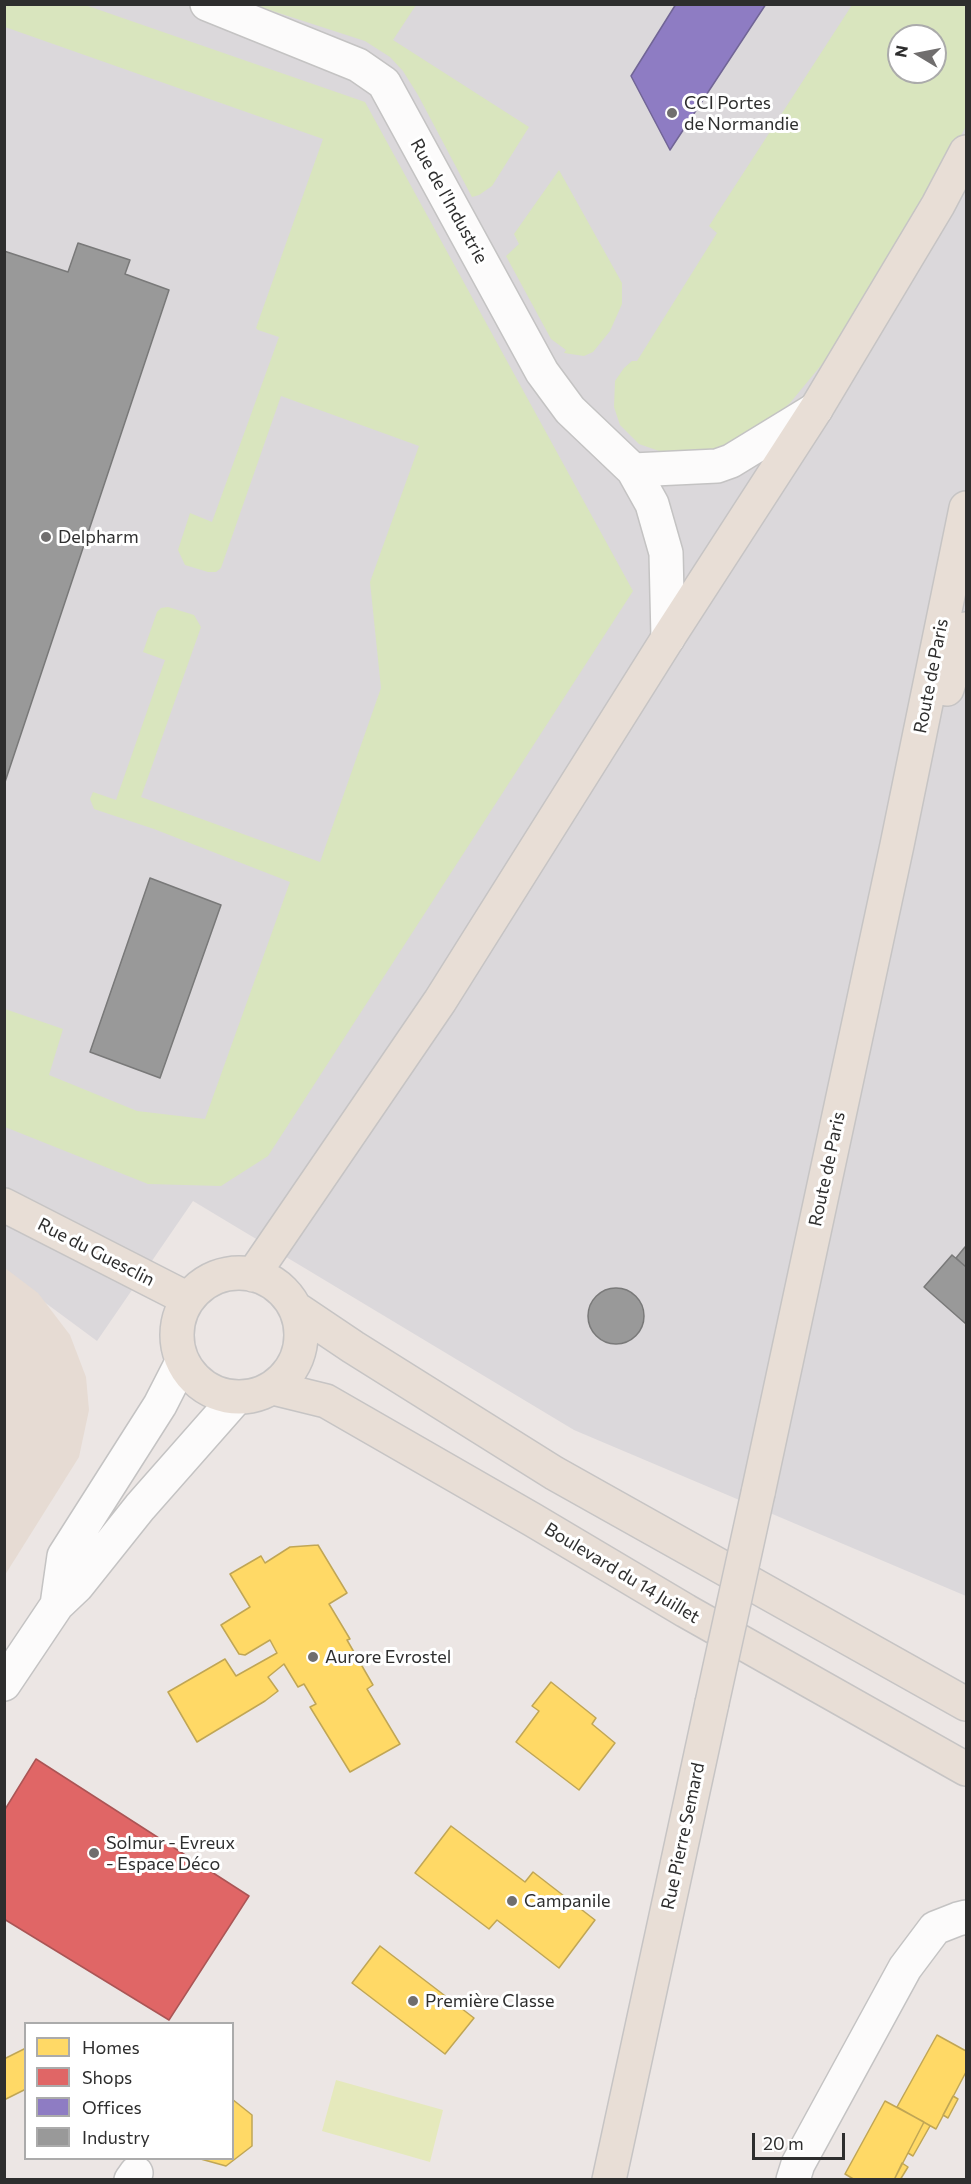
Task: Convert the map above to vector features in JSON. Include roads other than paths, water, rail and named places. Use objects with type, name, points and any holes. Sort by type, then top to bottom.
[{"type":"main road","points":[[254,1275],[440,1001],[668,638],[816,409],[938,205],[966,152]]},
{"type":"main road","name":"Route de Paris","points":[[758,1492],[897,845],[966,508]]},
{"type":"main road","name":"Route de Paris","points":[[897,845],[966,629]]},
{"type":"main road","name":"Rue du Guesclin","points":[[4,1205],[188,1299]]},
{"type":"main road","points":[[295,1308],[300,1325],[301,1343],[296,1360],[287,1376],[273,1388],[255,1396],[236,1398],[219,1395],[204,1387],[191,1376],[182,1362],[177,1346],[180,1313],[188,1299],[201,1286],[217,1277],[236,1273],[254,1275],[270,1281],[284,1293],[295,1308],[554,1473],[966,1704]]},
{"type":"main road","name":"Boulevard du 14 Juillet","points":[[273,1388],[326,1401],[768,1658],[966,1769]]},
{"type":"main road","name":"Rue Pierre Semard","points":[[609,2180],[758,1492]]},
{"type":"main road","points":[[768,1658],[838,1672],[966,1743]]},
{"type":"street","name":"Rue de l'Industrie","points":[[207,4],[358,65],[384,84],[543,372],[570,410],[633,470],[652,504],[666,553],[668,638]]},
{"type":"street","points":[[633,470],[717,466],[732,461],[816,409]]},
{"type":"street","points":[[57,1605],[64,1556],[160,1405],[182,1362]]},
{"type":"street","points":[[4,1684],[57,1605],[77,1586],[140,1507],[236,1398]]},
{"type":"street","points":[[793,2180],[798,2164],[905,1968],[935,1928],[966,1917]]},
{"type":"place","name":"CCI Portes de Normandie","points":[[672,113]]},
{"type":"place","name":"Delpharm","points":[[46,537]]},
{"type":"place","name":"Aurore Evrostel","points":[[313,1657]]},
{"type":"place","name":"Solmur - Evreux - Espace Déco","points":[[94,1853]]},
{"type":"place","name":"Campanile","points":[[512,1901]]},
{"type":"place","name":"Première Classe","points":[[413,2001]]}]
